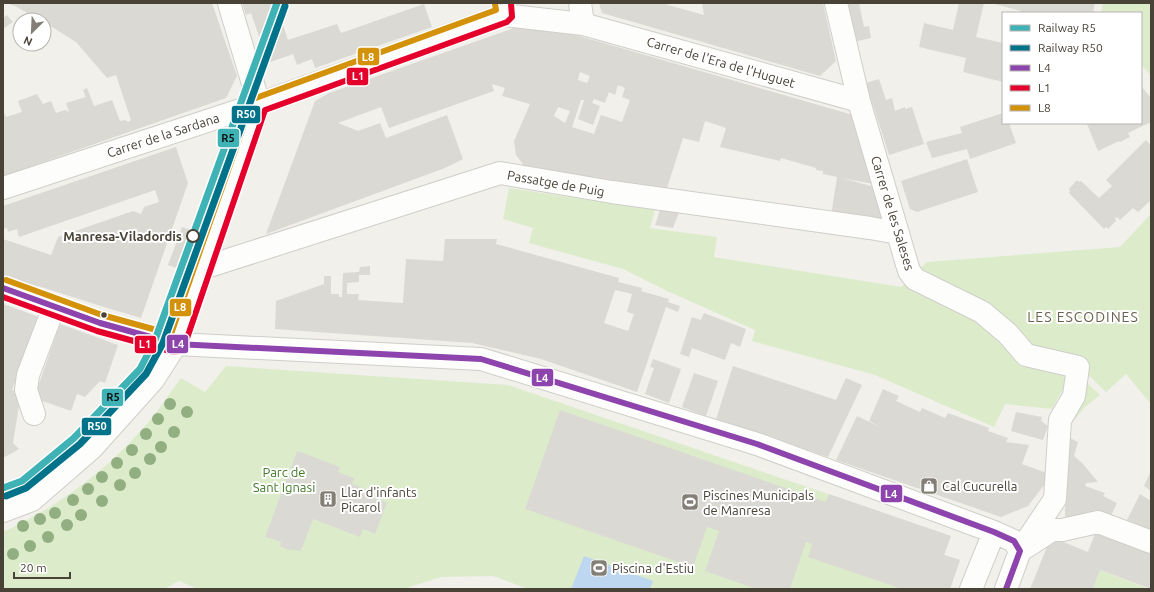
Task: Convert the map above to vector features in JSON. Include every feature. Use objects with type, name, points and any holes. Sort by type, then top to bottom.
[{"type":"street","points":[[3,511],[32,500],[92,448],[153,380],[176,344],[259,104],[229,3]]},
{"type":"street","name":"Carrer de les Saleses","points":[[836,3],[859,101],[909,271],[915,279],[982,312],[1008,334],[1026,355],[1078,367],[1074,396],[1060,420],[1055,499],[1020,551]]},
{"type":"street","name":"Carrer de la Sardana","points":[[3,188],[259,104],[503,9]]},
{"type":"street","name":"Carrer de l'Era de l'Huguet","points":[[503,9],[581,13],[859,101]]},
{"type":"street","name":"Passatge de Puig","points":[[203,268],[500,173],[612,192],[898,233]]},
{"type":"street","points":[[3,288],[135,334],[176,344],[481,359],[757,444],[994,532],[1014,541],[1020,551]]},
{"type":"street","points":[[34,414],[26,390],[28,375],[54,307]]},
{"type":"street","points":[[1006,589],[1020,551],[1052,530],[1062,530],[1098,522],[1151,542]]},
{"type":"street","points":[[972,589],[994,532]]},
{"type":"green space","points":[[1103,3],[1151,3],[1151,75],[1142,66],[1142,12],[1101,12]]},
{"type":"green space","points":[[509,188],[655,210],[650,228],[717,237],[714,257],[901,287],[927,262],[1120,247],[1151,214],[1151,404],[1126,374],[1106,392],[1077,364],[1052,409],[1005,404],[994,427],[875,375],[752,341],[755,330],[665,290],[623,269],[529,243],[533,228],[503,219]]},
{"type":"green space","name":"Parc de Sant Ignasi","points":[[226,366],[508,385],[951,536],[944,555],[960,560],[950,589],[528,589],[493,576],[441,577],[404,589],[198,589],[179,581],[164,589],[3,589],[3,532],[61,500],[113,459],[149,421],[181,378],[205,392]]},
{"type":"green space","points":[[1081,377],[1100,395],[1085,407],[1070,425],[1063,420]]},
{"type":"green space","points":[[1100,570],[1149,589],[1093,589]]},
{"type":"water","name":"Piscina d'Estiu","points":[[584,556],[653,581],[650,589],[571,589]]},
{"type":"building","points":[[6,3],[212,3],[237,76],[226,98],[3,176],[3,110],[6,117],[22,112],[18,101],[37,94],[43,104],[51,101],[56,113],[65,110],[69,112],[66,103],[86,97],[83,90],[87,88],[94,106],[112,100],[120,121],[125,120],[128,122],[131,120],[116,75],[107,78],[76,42],[52,27],[52,12],[26,12]]},
{"type":"building","points":[[242,3],[276,3],[288,40],[337,24],[341,33],[424,4],[432,27],[315,68],[312,59],[297,65],[293,54],[268,63],[251,13],[246,15]]},
{"type":"building","points":[[599,3],[661,3],[704,15],[702,3],[823,3],[836,61],[820,76],[602,13]]},
{"type":"building","points":[[846,3],[859,3],[864,27],[869,26],[871,38],[854,42]]},
{"type":"building","points":[[959,3],[984,3],[976,37],[1002,43],[1002,82],[963,72],[966,58],[919,47],[924,23],[953,30]]},
{"type":"building","points":[[991,3],[1095,3],[1093,12],[1021,11]]},
{"type":"building","points":[[7,15],[12,23],[3,29],[3,18]]},
{"type":"building","points":[[531,22],[853,115],[874,184],[841,178],[875,187],[886,221],[831,216],[837,177],[823,174],[823,171],[816,170],[816,168],[781,158],[780,161],[720,147],[726,128],[705,121],[699,142],[683,138],[666,191],[525,167],[516,155],[514,141],[530,104],[502,96],[505,88],[492,84],[494,91],[389,128],[381,107],[338,123],[358,131],[380,123],[386,138],[447,115],[463,159],[445,168],[266,234],[315,101],[329,93]],"holes":[[[580,72],[590,76],[587,83],[578,80]],[[618,85],[625,88],[622,97],[630,100],[622,122],[601,115],[594,134],[572,127],[581,100],[584,100],[578,119],[593,125],[600,106],[592,103],[594,99],[605,103],[609,92],[615,95]],[[558,107],[570,111],[565,123],[554,116]]]},
{"type":"building","points":[[879,79],[886,100],[892,98],[895,111],[905,107],[905,109],[912,107],[924,144],[889,155],[866,83]]},
{"type":"building","points":[[1142,87],[1151,98],[1151,122],[1128,133],[1130,137],[1098,151],[1087,124],[1142,124]]},
{"type":"building","points":[[1002,113],[1002,124],[1009,124],[1016,143],[970,159],[967,149],[932,158],[926,142],[962,133],[960,127]]},
{"type":"building","points":[[1146,140],[1151,146],[1151,200],[1138,212],[1133,208],[1120,220],[1117,217],[1115,219],[1116,221],[1108,229],[1106,227],[1104,229],[1069,193],[1069,189],[1077,180],[1079,182],[1081,181],[1099,198],[1112,186],[1106,180]]},
{"type":"building","points":[[176,147],[188,183],[141,318],[3,275],[3,239],[51,255],[58,237],[133,211],[141,214],[144,207],[159,202],[155,190],[19,237],[17,229],[8,232],[7,228],[3,229],[3,206]]},
{"type":"building","points":[[967,159],[978,192],[917,212],[910,209],[901,181]]},
{"type":"building","points":[[661,207],[680,210],[673,228],[655,225]]},
{"type":"building","points":[[182,227],[196,232],[182,270],[168,265]]},
{"type":"building","points":[[445,239],[497,239],[496,244],[619,278],[618,282],[642,288],[641,291],[669,299],[668,302],[680,306],[678,312],[666,307],[637,392],[541,359],[472,343],[275,329],[276,301],[324,284],[324,276],[331,276],[331,294],[339,294],[339,297],[342,297],[343,273],[359,272],[360,267],[370,266],[370,275],[359,275],[359,282],[347,283],[347,294],[359,294],[358,300],[403,303],[406,259],[443,261]],"holes":[[[615,290],[632,294],[627,312],[634,314],[628,331],[604,323]]]},
{"type":"building","points":[[3,304],[39,317],[12,390],[21,393],[13,443],[19,449],[3,458]]},
{"type":"building","points":[[704,313],[746,329],[740,347],[731,343],[725,360],[692,348],[689,357],[680,354],[692,317],[701,320]]},
{"type":"building","points":[[60,324],[118,345],[105,383],[100,381],[85,397],[77,394],[71,411],[34,398]]},
{"type":"building","points":[[653,359],[681,369],[669,403],[645,394],[654,368],[650,367]]},
{"type":"building","points":[[733,366],[836,400],[846,378],[862,385],[828,457],[716,419]]},
{"type":"building","points":[[694,373],[718,381],[706,416],[682,407]]},
{"type":"building","points":[[883,389],[899,396],[896,401],[920,412],[922,408],[945,418],[948,413],[989,428],[988,431],[1008,438],[1006,442],[1029,445],[1022,464],[1052,475],[1028,506],[1001,517],[836,460],[857,416],[884,429],[869,421]]},
{"type":"building","name":"Piscines Municipals de Manresa","points":[[560,410],[826,502],[829,494],[951,536],[944,555],[960,560],[950,589],[902,589],[808,557],[812,544],[806,542],[790,589],[756,589],[705,571],[719,531],[707,527],[693,567],[525,509]]},
{"type":"building","points":[[1016,412],[1042,417],[1041,421],[1048,426],[1043,440],[1011,431]]},
{"type":"building","points":[[1066,436],[1078,442],[1074,456],[1098,482],[1086,483],[1085,486],[1105,493],[1103,496],[1117,503],[1109,520],[1065,524]]},
{"type":"building","name":"Llar d'infants Picarol","points":[[297,451],[340,467],[338,472],[354,478],[352,484],[368,490],[366,494],[387,503],[375,534],[363,529],[360,537],[313,519],[301,551],[286,549],[280,546],[281,542],[265,537]]},
{"type":"building","points":[[1151,471],[1151,491],[1144,486]]},
{"type":"building","points":[[1140,494],[1151,501],[1151,536],[1124,526]]},
{"type":"building","points":[[1097,528],[1151,548],[1151,589],[1100,570],[1093,589],[1030,589],[1051,537],[1088,552]]},
{"type":"rail line","name":"R5","points":[[3,488],[22,481],[74,438],[140,369],[155,340],[277,3]]},
{"type":"rail line","name":"R50","points":[[6,496],[26,488],[80,444],[146,374],[163,343],[285,6]]},
{"type":"transit line","name":"L1","points":[[3,297],[97,331],[174,352],[180,351],[184,347],[265,110],[507,22],[512,17],[511,3]]},
{"type":"transit line","name":"L8","points":[[6,280],[102,315],[171,334],[253,99],[496,10],[495,4]]},
{"type":"transit line","name":"L4","points":[[3,288],[100,323],[176,344],[481,359],[757,444],[994,532],[1014,541],[1020,551],[1006,589]]},
{"type":"place","name":"Manresa-Viladordis","points":[[193,236]]},
{"type":"place","name":"Cal Cucurella","points":[[929,486]]},
{"type":"place","name":"Llar d'infants Picarol","points":[[328,499]]},
{"type":"place","name":"Piscines Municipals de Manresa","points":[[690,502]]},
{"type":"place","name":"Piscina d'Estiu","points":[[599,568]]},
{"type":"district","name":"LES ESCODINES","points":[[1083,317]]}]
